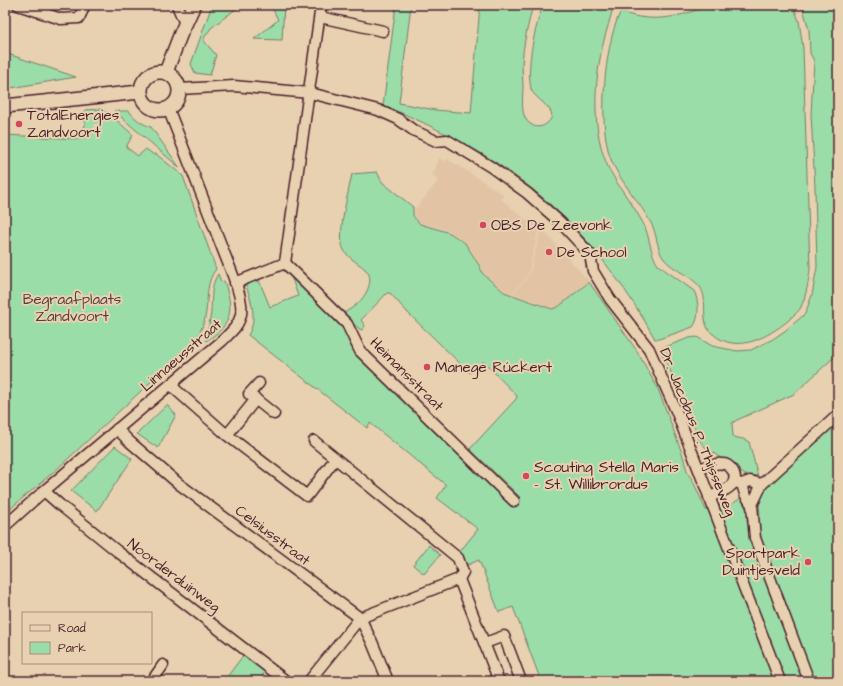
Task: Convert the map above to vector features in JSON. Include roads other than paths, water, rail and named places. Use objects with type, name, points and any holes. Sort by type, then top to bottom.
[{"type":"main road","points":[[166,72],[194,5]]},
{"type":"main road","points":[[155,72],[166,72],[172,76],[176,80],[179,89],[176,101],[168,108],[160,110],[152,109],[144,102],[140,92],[142,83],[147,76],[155,72]]},
{"type":"main road","points":[[5,106],[140,92]]},
{"type":"street","points":[[18,5],[61,19],[79,18],[85,5]]},
{"type":"street","points":[[177,5],[185,24]]},
{"type":"street","points":[[235,283],[285,264],[322,5]]},
{"type":"street","points":[[320,17],[383,31]]},
{"type":"street","name":"Dr. Jacobus P. Thijsseweg","points":[[179,89],[234,86],[310,93],[378,110],[398,119],[413,130],[436,141],[447,140],[491,166],[527,193],[560,222],[590,254],[594,271],[607,293],[649,349],[677,413],[780,681]]},
{"type":"street","name":"Linnaeusstraat","points":[[5,526],[44,491],[222,341],[237,326],[241,314],[240,301],[235,283],[168,108]]},
{"type":"street","name":"Heimansstraat","points":[[285,264],[347,324],[360,351],[514,501]]},
{"type":"street","points":[[259,383],[249,394],[274,414]]},
{"type":"street","points":[[171,384],[227,434],[307,496],[335,459]]},
{"type":"street","points":[[227,434],[256,399]]},
{"type":"street","points":[[752,505],[762,484],[838,415]]},
{"type":"street","name":"Celsiusstraat","points":[[117,429],[179,484],[360,618],[372,642],[388,681]]},
{"type":"street","points":[[309,681],[360,618],[459,579],[463,572],[458,558],[314,441]]},
{"type":"street","points":[[699,469],[717,464],[724,464],[730,467],[752,505],[755,538],[810,681]]},
{"type":"street","points":[[709,497],[738,483],[750,481],[762,484]]},
{"type":"street","name":"Noorderduinweg","points":[[44,491],[111,546],[286,681]]},
{"type":"street","points":[[459,579],[499,681]]},
{"type":"street","points":[[485,644],[504,636],[522,681]]},
{"type":"street","points":[[152,681],[164,665]]},
{"type":"place","name":"TotalEnergies Zandvoort","points":[[19,124]]},
{"type":"place","name":"OBS De Zeevonk","points":[[483,225]]},
{"type":"place","name":"De School","points":[[549,252]]},
{"type":"place","name":"Manege Rúckert","points":[[427,367]]},
{"type":"place","name":"Scouting Stella Maris - St. Willibrordus","points":[[526,476]]},
{"type":"place","name":"Sportpark Duintjesveld","points":[[808,562]]},
{"type":"park label","name":"Begraafplaats Zandvoort","points":[[72,308]]}]
